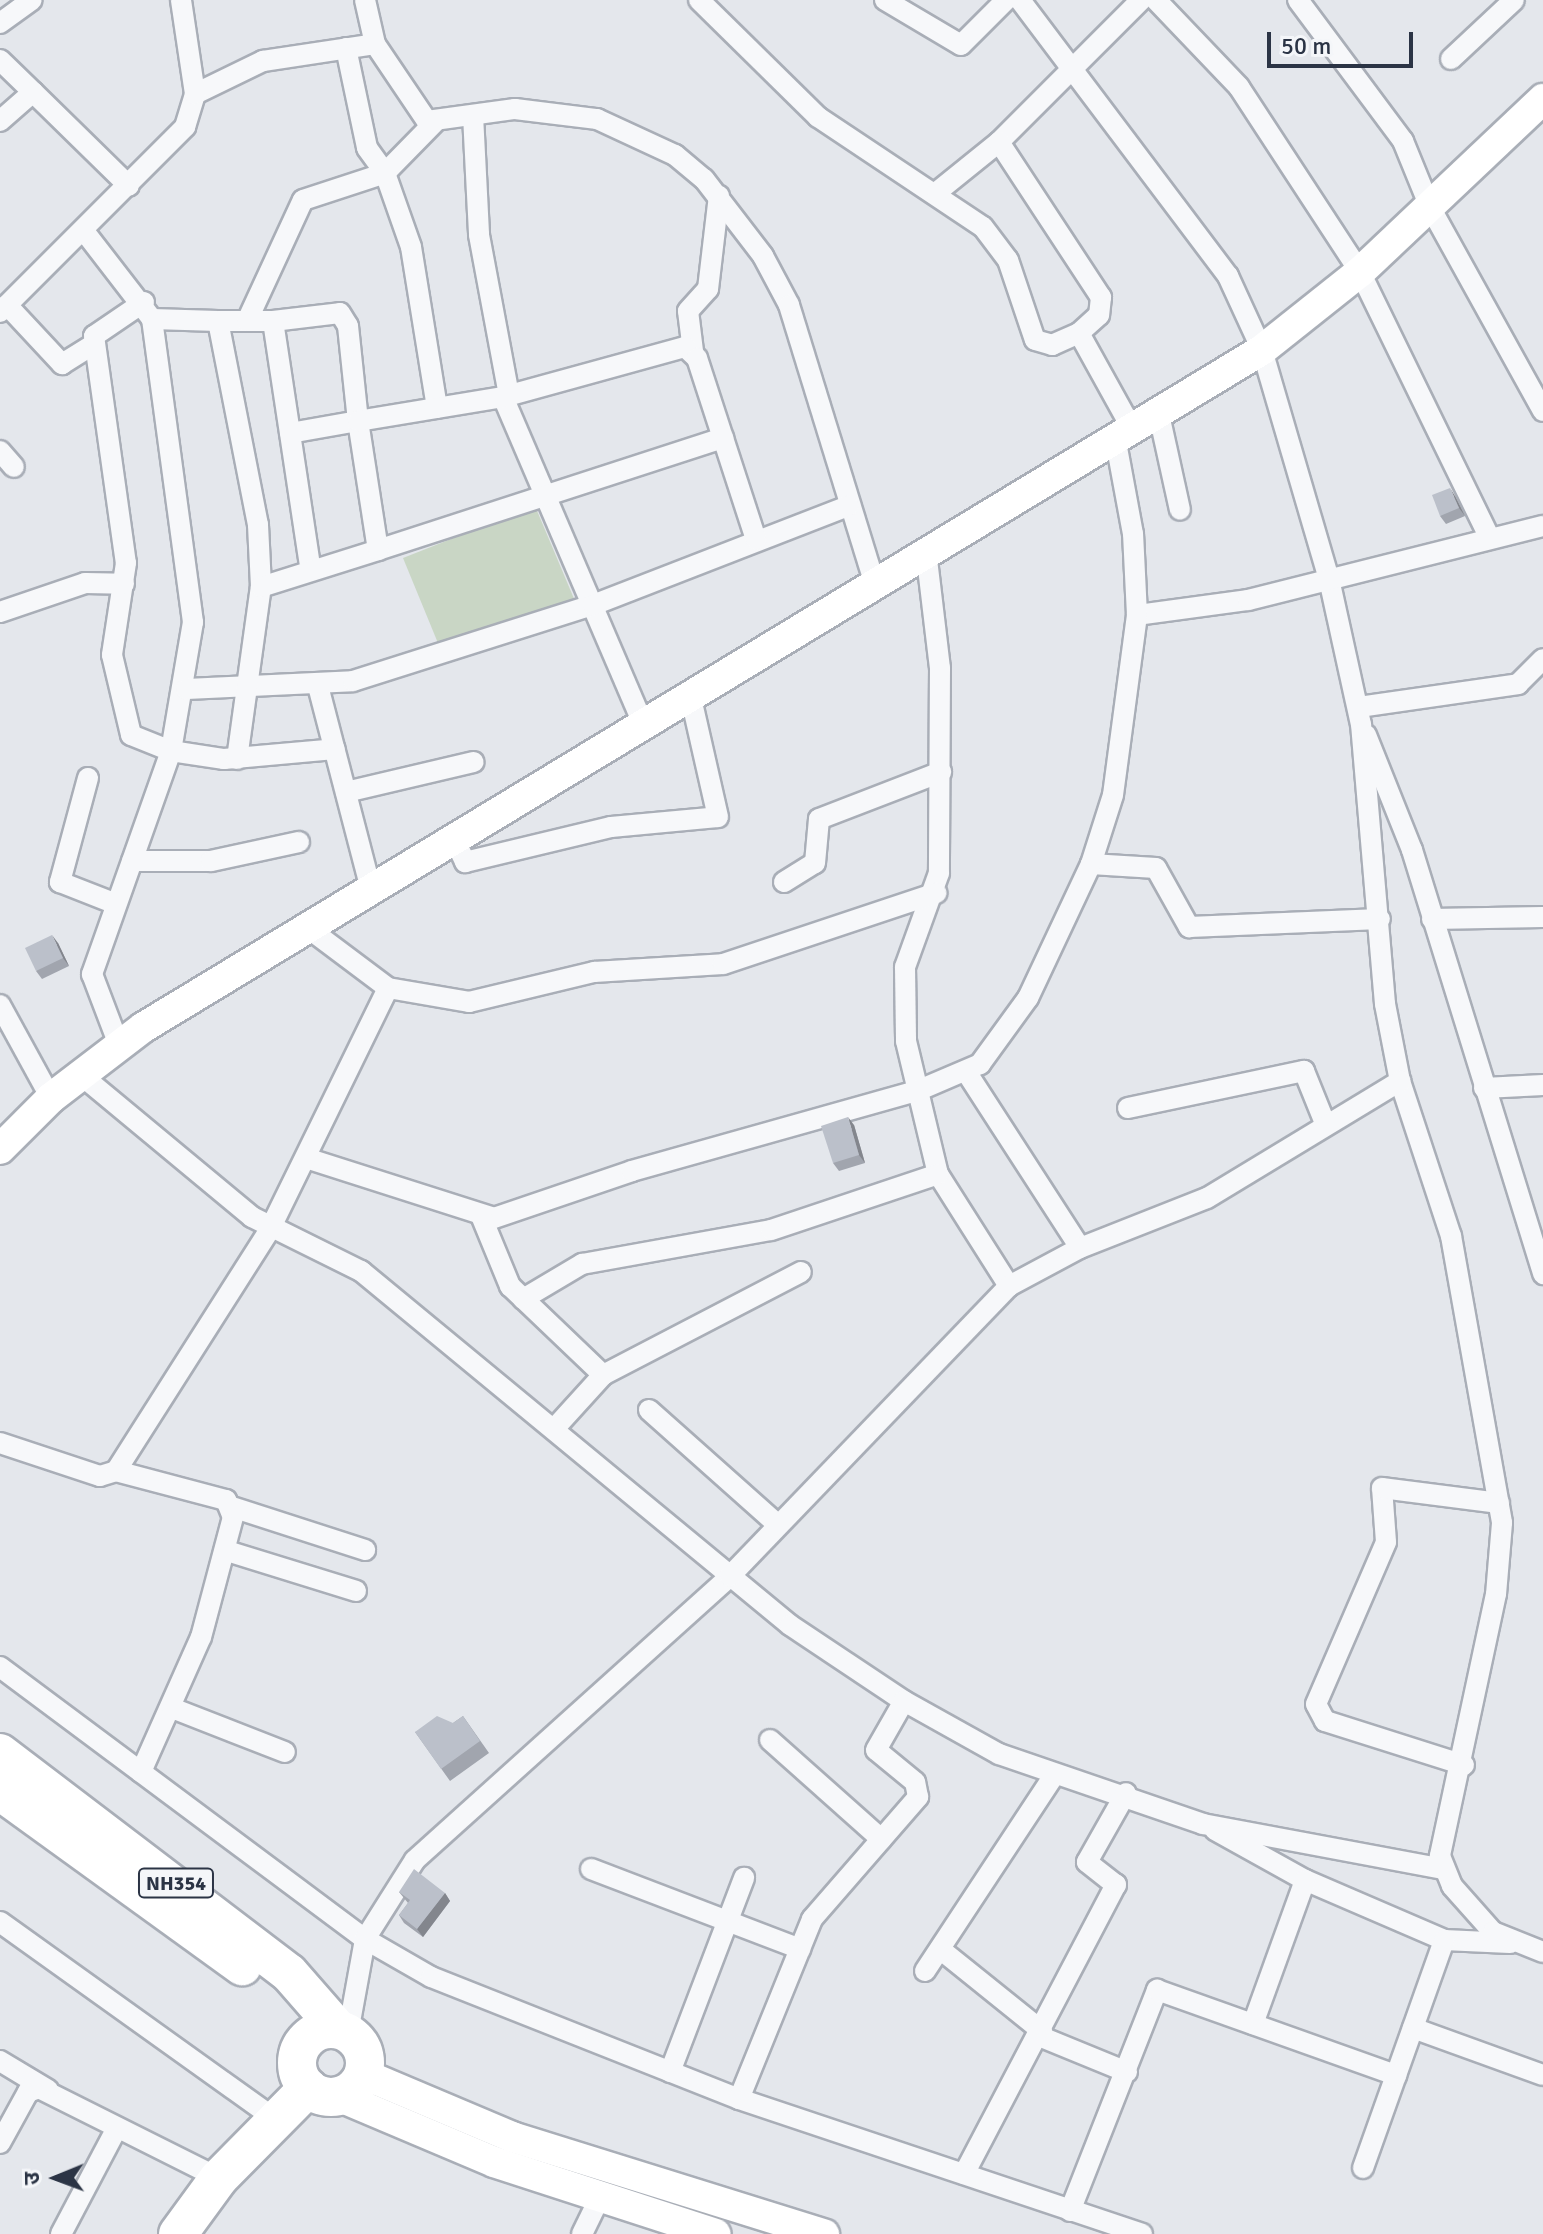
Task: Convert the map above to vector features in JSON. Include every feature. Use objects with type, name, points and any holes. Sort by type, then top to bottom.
[{"type":"highway","name":"NH354","points":[[0,1753],[289,1973],[333,2032]]},
{"type":"highway","name":"NH354","points":[[0,1791],[333,2032],[365,2059],[337,2086]]},
{"type":"highway","points":[[178,2234],[219,2178],[277,2120],[337,2086],[298,2059],[333,2032]]},
{"type":"street","points":[[0,23],[30,0]]},
{"type":"street","points":[[94,344],[62,364],[4,308],[185,127],[195,94],[181,0]]},
{"type":"street","points":[[365,0],[375,44],[419,116],[435,122],[515,109],[597,119],[675,155],[719,196],[789,305],[848,506],[875,585]]},
{"type":"street","points":[[699,0],[818,117],[937,192],[998,243],[1035,340],[1052,345],[1079,333],[1099,315],[1101,297],[999,142]]},
{"type":"street","points":[[885,0],[961,45],[1006,0]]},
{"type":"street","points":[[1020,0],[1211,248],[1262,350],[1329,579],[1360,716],[1400,1081],[1451,1236],[1499,1503],[1496,1594],[1464,1765],[1442,1842],[1443,1869],[1482,1921],[1510,1943]]},
{"type":"street","points":[[937,192],[999,142],[1141,0]]},
{"type":"street","points":[[1156,0],[1239,87],[1360,272],[1490,538]]},
{"type":"street","points":[[1298,0],[1403,141],[1430,207],[1543,411]]},
{"type":"street","points":[[1451,59],[1514,0]]},
{"type":"street","points":[[195,94],[263,61],[375,44]]},
{"type":"street","points":[[346,48],[367,148],[385,173],[411,247],[437,408]]},
{"type":"street","points":[[0,60],[129,186]]},
{"type":"street","points":[[0,121],[33,92]]},
{"type":"street","points":[[0,1149],[51,1098],[119,1045],[304,925],[691,698],[926,551],[1262,350],[1360,272],[1539,111]]},
{"type":"street","points":[[473,115],[479,235],[506,396],[543,496],[643,724]]},
{"type":"street","points":[[247,321],[303,200],[385,173],[435,122]]},
{"type":"street","points":[[719,196],[708,289],[688,311],[693,351],[756,540]]},
{"type":"street","points":[[84,231],[148,311],[191,583],[186,689],[171,751],[92,974],[119,1045]]},
{"type":"street","points":[[335,749],[237,759],[171,751],[137,742],[128,725],[112,655],[124,584],[94,344],[97,329],[148,311],[218,321],[346,316],[378,550]]},
{"type":"street","points":[[218,321],[258,525],[261,587],[237,759]]},
{"type":"street","points":[[273,321],[310,567]]},
{"type":"street","points":[[306,1158],[482,1218],[917,1091],[967,1073],[993,1052],[1022,1007],[1091,864],[1129,717],[1137,615],[1123,432],[1079,333]]},
{"type":"street","points":[[290,433],[506,396],[676,348],[693,351]]},
{"type":"street","points":[[1158,410],[1180,510]]},
{"type":"street","points":[[261,587],[310,567],[378,550],[723,438]]},
{"type":"street","points":[[0,451],[14,467]]},
{"type":"street","points":[[186,689],[318,686],[593,605],[848,506]]},
{"type":"street","points":[[1137,615],[1208,608],[1543,526]]},
{"type":"street","points":[[926,551],[939,639],[941,772],[936,893],[903,986],[917,1091],[938,1174],[1009,1286]]},
{"type":"street","points":[[0,612],[85,583],[124,584]]},
{"type":"street","points":[[1360,716],[1518,684],[1543,659]]},
{"type":"street","points":[[318,686],[370,885]]},
{"type":"street","points":[[453,836],[465,862],[611,827],[718,817],[691,698]]},
{"type":"street","points":[[1360,716],[1394,794],[1543,1274]]},
{"type":"street","points":[[346,792],[474,762]]},
{"type":"street","points":[[784,882],[815,863],[819,819],[941,772]]},
{"type":"street","points":[[88,778],[60,882],[116,904]]},
{"type":"street","points":[[132,861],[211,861],[299,842]]},
{"type":"street","points":[[1091,864],[1156,868],[1189,927],[1380,919]]},
{"type":"street","points":[[304,925],[388,988],[469,1002],[594,972],[723,964],[936,893]]},
{"type":"street","points":[[1432,919],[1543,917]]},
{"type":"street","points":[[116,1471],[270,1229],[388,988]]},
{"type":"street","points":[[0,1005],[51,1098]]},
{"type":"street","points":[[1128,1108],[1304,1071],[1325,1123]]},
{"type":"street","points":[[967,1073],[1080,1248]]},
{"type":"street","points":[[81,1075],[270,1229],[361,1271],[813,1643],[904,1701],[999,1754],[1055,1774],[1126,1793],[1203,1824],[1305,1880],[1444,1940],[1510,1943],[1543,1952]]},
{"type":"street","points":[[333,2032],[365,1939],[387,1897],[441,1832],[730,1576],[1009,1286],[1080,1248],[1207,1198],[1325,1123],[1400,1081]]},
{"type":"street","points":[[1484,1088],[1543,1085]]},
{"type":"street","points":[[523,1299],[582,1264],[771,1230],[938,1174]]},
{"type":"street","points":[[482,1218],[499,1269],[523,1299],[603,1375]]},
{"type":"street","points":[[555,1428],[603,1375],[801,1272]]},
{"type":"street","points":[[649,1410],[778,1525]]},
{"type":"street","points":[[0,1443],[100,1476],[116,1471],[365,1550]]},
{"type":"street","points":[[1464,1765],[1325,1721],[1316,1704],[1386,1542],[1382,1488],[1499,1503]]},
{"type":"street","points":[[141,1772],[172,1708],[227,1551],[232,1507]]},
{"type":"street","points":[[227,1551],[356,1591]]},
{"type":"street","points":[[0,1667],[365,1939],[479,1999],[739,2099],[1142,2234]]},
{"type":"street","points":[[739,2099],[800,1949],[823,1901],[881,1839],[919,1790],[876,1750],[904,1701]]},
{"type":"street","points":[[172,1708],[285,1752]]},
{"type":"street","points":[[770,1740],[881,1839]]},
{"type":"street","points":[[925,1971],[1055,1774]]},
{"type":"street","points":[[964,2174],[1041,2034],[1116,1885],[1087,1862],[1126,1793]]},
{"type":"street","points":[[1203,1824],[1443,1869]]},
{"type":"street","points":[[591,1869],[800,1949]]},
{"type":"street","points":[[670,2072],[744,1878]]},
{"type":"street","points":[[1253,2024],[1305,1880]]},
{"type":"street","points":[[0,1922],[277,2120]]},
{"type":"street","points":[[1363,2168],[1444,1940]]},
{"type":"street","points":[[940,1949],[1041,2034],[1127,2072]]},
{"type":"street","points":[[1070,2211],[1157,1990],[1396,2075]]},
{"type":"street","points":[[1413,2028],[1543,2075]]},
{"type":"street","points":[[0,2061],[51,2093],[219,2178]]},
{"type":"street","points":[[337,2086],[599,2199],[716,2234]]},
{"type":"street","points":[[337,2086],[824,2234]]},
{"type":"street","points":[[0,2143],[28,2092],[51,2093]]},
{"type":"street","points":[[61,2234],[117,2128]]},
{"type":"street","points":[[582,2234],[599,2199]]},
{"type":"green space","points":[[535,506],[575,601],[440,648],[403,558]]},
{"type":"building","points":[[1450,488],[1459,508],[1440,516],[1432,495]]},
{"type":"building","points":[[52,935],[63,958],[36,971],[25,948]]},
{"type":"building","points":[[848,1117],[859,1155],[833,1163],[821,1126]]},
{"type":"building","points":[[437,1716],[453,1723],[463,1716],[480,1741],[441,1769],[415,1732]]},
{"type":"building","points":[[414,1869],[445,1893],[417,1929],[399,1915],[410,1900],[399,1892]]}]
